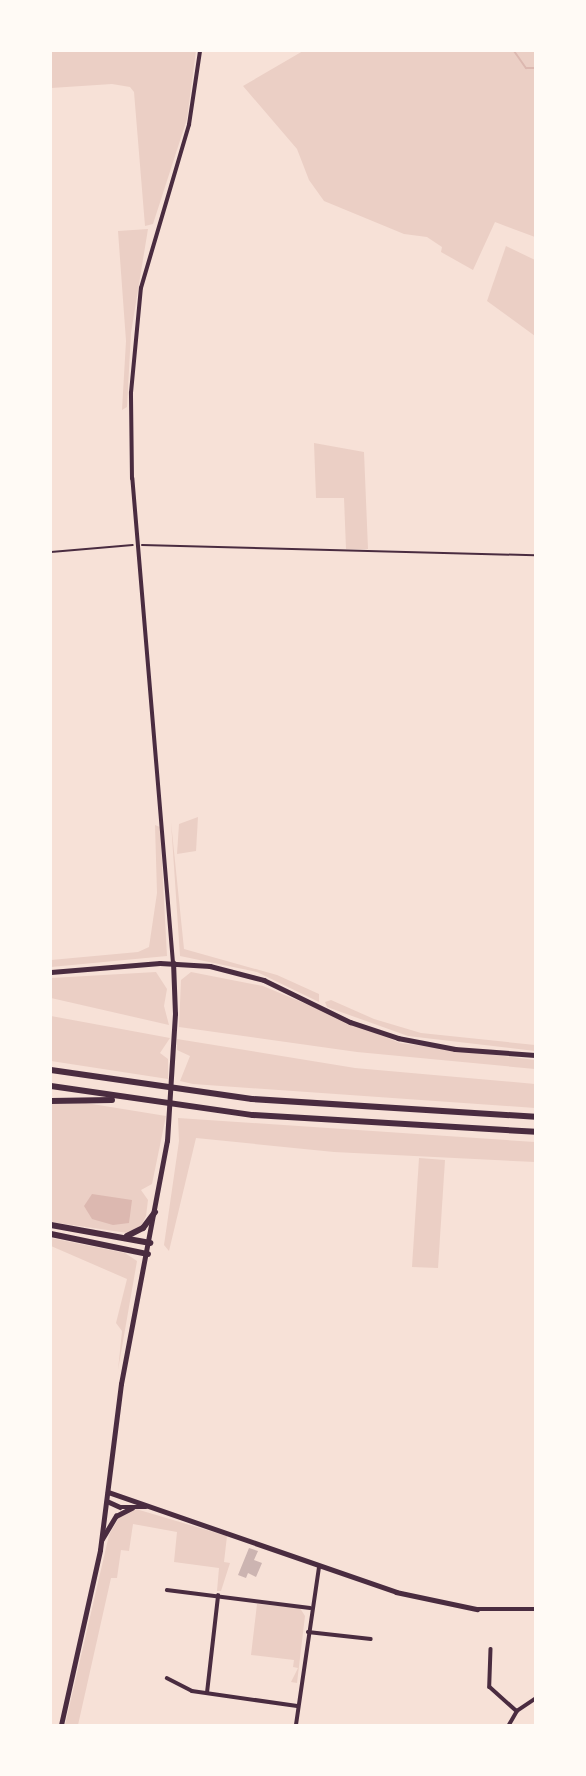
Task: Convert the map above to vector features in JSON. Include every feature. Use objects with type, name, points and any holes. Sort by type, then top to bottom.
[{"type":"highway","points":[[51,1070],[195,1093],[535,1116]]},
{"type":"highway","points":[[51,1086],[194,1109],[535,1132]]},
{"type":"highway","points":[[51,1101],[131,1100]]},
{"type":"highway","points":[[119,1236],[139,1231],[156,1212]]},
{"type":"highway","points":[[51,1225],[150,1243]]},
{"type":"highway","points":[[51,1234],[148,1254]]},
{"type":"main road","points":[[51,972],[173,963],[257,978],[337,1016],[398,1038],[456,1049],[535,1055]]},
{"type":"main road","points":[[61,1725],[102,1540],[121,1384],[156,1212],[169,1118],[173,963]]},
{"type":"main road","points":[[108,1492],[319,1567],[445,1603],[535,1609]]},
{"type":"main road","points":[[107,1501],[132,1508],[147,1507]]},
{"type":"main road","points":[[102,1540],[116,1516],[132,1508]]},
{"type":"street","points":[[173,963],[138,545],[131,427],[136,324],[149,255],[193,107],[200,51]]},
{"type":"street","points":[[296,1725],[310,1608],[319,1567]]},
{"type":"street","points":[[167,1590],[310,1608]]},
{"type":"street","points":[[207,1693],[219,1596]]},
{"type":"street","points":[[308,1632],[371,1639]]},
{"type":"street","points":[[491,1649],[490,1687],[517,1711]]},
{"type":"street","points":[[167,1678],[179,1687],[207,1693],[298,1706]]},
{"type":"street","points":[[509,1725],[517,1711],[535,1699]]},
{"type":"path","points":[[51,552],[138,545],[535,555]]},
{"type":"shaded area","points":[[51,51],[196,51],[187,119],[153,224],[145,226],[134,92],[130,87],[112,84],[51,88]]},
{"type":"shaded area","points":[[303,51],[535,51],[535,237],[495,222],[473,270],[441,252],[442,247],[427,237],[404,234],[324,201],[309,180],[297,149],[243,86]]},
{"type":"shaded area","points":[[148,229],[131,333],[127,407],[122,410],[126,341],[118,231]]},
{"type":"shaded area","points":[[506,246],[535,260],[535,336],[487,301]]},
{"type":"shaded area","points":[[314,443],[364,452],[368,549],[346,549],[344,498],[316,498]]},
{"type":"shaded area","points":[[198,817],[196,851],[177,854],[179,824]]},
{"type":"shaded area","points":[[171,822],[184,949],[277,975],[319,994],[319,1002],[257,972],[180,956]]},
{"type":"shaded area","points":[[155,825],[160,827],[167,956],[51,967],[51,960],[138,952],[149,947],[157,893]]},
{"type":"shaded area","points":[[156,972],[167,989],[164,1006],[169,1025],[51,998],[51,978]]},
{"type":"shaded area","points":[[191,972],[263,986],[400,1043],[535,1060],[535,1069],[357,1052],[179,1027],[181,980]]},
{"type":"shaded area","points":[[331,1000],[374,1019],[421,1033],[535,1045],[535,1051],[408,1036],[327,1007],[325,1002]]},
{"type":"shaded area","points":[[51,1016],[170,1038],[160,1053],[168,1059],[168,1079],[51,1061]]},
{"type":"shaded area","points":[[177,1039],[355,1068],[535,1084],[535,1108],[193,1084],[180,1081],[190,1056],[177,1050]]},
{"type":"shaded area","points":[[86,1103],[166,1116],[152,1184],[141,1190],[148,1200],[146,1216],[141,1226],[128,1233],[51,1222],[51,1104]]},
{"type":"shaded area","points":[[178,1118],[535,1142],[535,1162],[334,1152],[196,1138],[169,1251],[164,1245],[179,1141]]},
{"type":"shaded area","points":[[419,1158],[445,1160],[438,1268],[412,1267]]},
{"type":"shaded area","points":[[92,1194],[132,1200],[129,1223],[113,1225],[92,1219],[84,1206]]},
{"type":"shaded area","points":[[51,1238],[125,1253],[137,1261],[118,1370],[122,1331],[116,1323],[127,1279],[51,1246]]},
{"type":"shaded area","points":[[136,1509],[227,1536],[224,1562],[230,1563],[221,1591],[217,1591],[219,1568],[174,1562],[177,1532],[133,1524],[129,1551],[121,1550],[117,1578],[111,1578],[78,1725],[65,1725],[109,1535],[121,1514]]},
{"type":"shaded area","points":[[257,1604],[300,1608],[305,1616],[297,1683],[291,1682],[298,1668],[293,1667],[294,1660],[251,1655]]},
{"type":"building","points":[[249,1548],[258,1551],[254,1560],[262,1563],[256,1577],[248,1573],[246,1578],[238,1575]]},
{"type":"waterway","points":[[514,51],[526,68],[535,68]]}]
